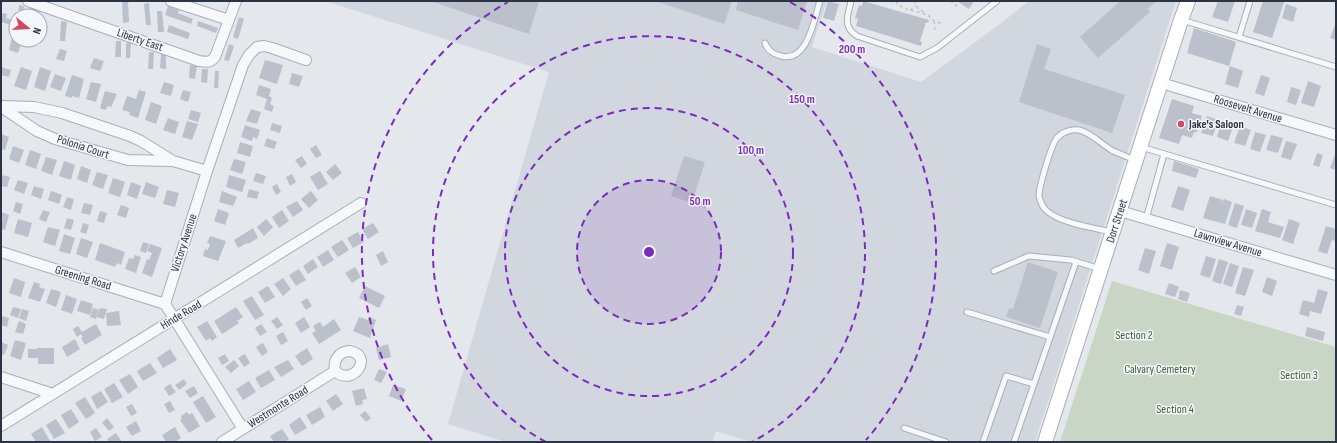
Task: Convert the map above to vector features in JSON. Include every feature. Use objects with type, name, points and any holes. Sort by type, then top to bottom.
[{"type":"main road","name":"Dorr Street","points":[[1045,442],[1188,1]]},
{"type":"street","name":"Liberty East","points":[[28,1],[207,62],[215,57],[229,20]]},
{"type":"street","points":[[171,1],[229,20],[236,1]]},
{"type":"street","name":"Victory Avenue","points":[[165,304],[207,171],[243,66],[249,55],[257,47],[264,46],[306,60]]},
{"type":"street","name":"Roosevelt Avenue","points":[[1161,83],[1336,135]]},
{"type":"street","name":"Polonia Court","points":[[1,106],[34,107],[62,113],[130,136],[141,141],[173,161]]},
{"type":"street","name":"Polonia Court","points":[[1,106],[37,131],[55,139],[128,160],[173,161],[207,171]]},
{"type":"street","name":"Hinde Road","points":[[1,426],[362,203]]},
{"type":"street","name":"Lawnview Avenue","points":[[1120,211],[1336,275]]},
{"type":"street","name":"Greening Road","points":[[1,252],[165,304]]},
{"type":"street","points":[[165,304],[243,429]]},
{"type":"street","name":"Westmonte Road","points":[[222,442],[335,371]]},
{"type":"street","points":[[1,377],[53,394]]},
{"type":"lane","points":[[765,43],[768,50],[784,57],[793,57],[800,52],[809,35],[820,1]]},
{"type":"lane","points":[[851,1],[847,19],[847,26],[850,32],[857,36],[920,57],[937,48],[997,1]]},
{"type":"lane","points":[[1239,37],[1250,1]]},
{"type":"lane","points":[[1181,20],[1336,67]]},
{"type":"lane","points":[[1113,232],[1072,223],[1045,210],[1039,197],[1048,160],[1056,138],[1066,131],[1079,130],[1090,135],[1112,150],[1136,161]]},
{"type":"lane","points":[[1140,147],[1336,205]]},
{"type":"lane","points":[[1146,219],[1164,154]]},
{"type":"lane","points":[[994,271],[1028,256],[1076,262],[1101,269]]},
{"type":"lane","points":[[1014,442],[1076,262]]},
{"type":"lane","points":[[967,312],[1050,337]]},
{"type":"lane","points":[[983,442],[1006,376],[1034,384]]},
{"type":"lane","points":[[904,428],[946,442]]},
{"type":"path","points":[[891,1],[910,10],[926,14]]},
{"type":"path","points":[[914,1],[916,6],[934,21],[944,23]]},
{"type":"path","points":[[950,1],[960,8]]},
{"type":"path","points":[[910,10],[916,6]]},
{"type":"path","points":[[934,21],[935,30]]},
{"type":"shaded area","points":[[325,1],[827,1],[812,47],[921,82],[1029,1],[1176,1],[1035,442],[750,442],[716,431],[712,442],[506,442],[448,424],[549,72]]},
{"type":"green space","name":"Calvary Cemetery","points":[[1112,281],[1336,347],[1336,442],[1060,442]]},
{"type":"building","points":[[122,1],[128,1],[129,22],[123,23]]},
{"type":"building","points":[[430,1],[539,1],[529,34]]},
{"type":"building","points":[[656,1],[732,1],[724,24]]},
{"type":"building","points":[[738,1],[807,1],[798,30],[736,10]]},
{"type":"building","points":[[828,1],[839,4],[834,21],[823,18]]},
{"type":"building","points":[[863,1],[929,20],[928,23],[926,22],[920,41],[922,42],[921,46],[856,26],[858,19],[855,18],[859,5],[862,6]]},
{"type":"building","points":[[957,1],[974,1],[969,9]]},
{"type":"building","points":[[1120,1],[1156,1],[1148,9],[1150,12],[1098,58],[1080,37]]},
{"type":"building","points":[[1218,1],[1235,1],[1228,22],[1212,17]]},
{"type":"building","points":[[1263,1],[1284,2],[1272,38],[1253,32]]},
{"type":"building","points":[[149,3],[151,25],[146,25],[144,4]]},
{"type":"building","points":[[1286,4],[1297,8],[1293,22],[1282,18]]},
{"type":"building","points":[[19,5],[24,6],[24,8],[19,8]]},
{"type":"building","points":[[168,6],[179,10],[178,13],[193,19],[191,24],[165,15]]},
{"type":"building","points":[[157,11],[162,11],[164,32],[158,32]]},
{"type":"building","points":[[1,13],[7,14],[6,18],[8,19],[8,24],[1,22]]},
{"type":"building","points":[[239,17],[244,19],[238,39],[233,37]]},
{"type":"building","points":[[61,21],[67,22],[65,41],[60,41]]},
{"type":"building","points":[[198,21],[218,28],[216,33],[197,26]]},
{"type":"building","points":[[1336,22],[1336,40],[1330,38]]},
{"type":"building","points":[[169,25],[190,33],[188,39],[167,32]]},
{"type":"building","points":[[1194,28],[1236,42],[1229,66],[1187,53]]},
{"type":"building","points":[[116,41],[121,41],[121,57],[115,57]]},
{"type":"building","points":[[126,43],[131,43],[130,58],[126,58]]},
{"type":"building","points":[[229,44],[234,46],[229,61],[224,60]]},
{"type":"building","points":[[1037,44],[1051,49],[1044,69],[1125,95],[1112,133],[1019,102]]},
{"type":"building","points":[[10,48],[20,48],[18,53],[9,50]]},
{"type":"building","points":[[60,49],[67,51],[64,61],[56,59]]},
{"type":"building","points":[[149,52],[154,52],[153,69],[148,69]]},
{"type":"building","points":[[161,54],[166,54],[166,69],[160,68]]},
{"type":"building","points":[[94,58],[104,61],[100,71],[90,68]]},
{"type":"building","points":[[265,60],[283,65],[277,84],[259,78]]},
{"type":"building","points":[[190,65],[197,66],[195,79],[189,78]]},
{"type":"building","points":[[1230,66],[1243,71],[1238,88],[1225,84]]},
{"type":"building","points":[[1,67],[11,70],[9,77],[1,75]]},
{"type":"building","points":[[21,67],[32,71],[26,90],[14,86]]},
{"type":"building","points":[[40,67],[51,71],[45,91],[34,87]]},
{"type":"building","points":[[202,69],[208,69],[207,83],[201,82]]},
{"type":"building","points":[[215,71],[219,71],[218,88],[214,88]]},
{"type":"building","points":[[292,73],[303,76],[299,87],[289,84]]},
{"type":"building","points":[[55,74],[66,78],[61,91],[50,87]]},
{"type":"building","points":[[72,75],[84,79],[79,98],[65,96]]},
{"type":"building","points":[[1261,75],[1270,78],[1264,96],[1255,93]]},
{"type":"building","points":[[1308,81],[1321,86],[1314,107],[1301,103]]},
{"type":"building","points":[[91,82],[101,84],[96,102],[86,99]]},
{"type":"building","points":[[164,82],[174,85],[171,96],[160,93]]},
{"type":"building","points":[[259,85],[271,89],[269,96],[272,98],[270,104],[274,106],[272,112],[264,109],[267,99],[256,95]]},
{"type":"building","points":[[1291,87],[1301,90],[1296,105],[1287,102]]},
{"type":"building","points":[[139,90],[146,92],[138,118],[129,115],[130,112],[122,110],[127,96],[136,99]]},
{"type":"building","points":[[183,90],[191,92],[188,102],[180,99]]},
{"type":"building","points":[[105,91],[117,94],[111,107],[108,106],[105,110],[100,108]]},
{"type":"building","name":"Jake's Saloon","points":[[1172,99],[1194,106],[1192,113],[1202,116],[1197,132],[1194,132],[1192,138],[1182,135],[1179,144],[1159,138]]},
{"type":"building","points":[[151,102],[162,106],[156,124],[145,120]]},
{"type":"building","points":[[251,109],[261,112],[257,124],[246,121]]},
{"type":"building","points":[[191,110],[201,113],[198,122],[188,119]]},
{"type":"building","points":[[1207,116],[1218,120],[1213,136],[1201,133]]},
{"type":"building","points":[[168,118],[179,122],[175,134],[163,130]]},
{"type":"building","points":[[1222,120],[1234,124],[1228,141],[1217,137]]},
{"type":"building","points":[[187,121],[198,124],[192,140],[182,137]]},
{"type":"building","points":[[272,123],[282,126],[280,133],[270,130]]},
{"type":"building","points":[[245,125],[260,130],[257,139],[253,137],[252,141],[241,137]]},
{"type":"building","points":[[1240,126],[1251,130],[1245,146],[1234,143]]},
{"type":"building","points":[[1255,132],[1266,135],[1260,152],[1250,149]]},
{"type":"building","points":[[1,134],[9,137],[5,150],[1,149]]},
{"type":"building","points":[[1271,135],[1283,138],[1278,153],[1266,150]]},
{"type":"building","points":[[267,138],[277,142],[274,149],[264,146]]},
{"type":"building","points":[[1286,141],[1297,144],[1291,160],[1281,157]]},
{"type":"building","points":[[240,142],[253,146],[250,157],[237,153]]},
{"type":"building","points":[[316,145],[322,155],[316,158],[310,149]]},
{"type":"building","points":[[13,146],[24,150],[19,163],[9,159]]},
{"type":"building","points":[[30,150],[41,154],[36,169],[25,165]]},
{"type":"building","points":[[1336,152],[1336,170],[1330,168]]},
{"type":"building","points":[[1317,153],[1323,155],[1319,167],[1313,165]]},
{"type":"building","points":[[302,156],[307,164],[301,168],[295,160]]},
{"type":"building","points":[[684,156],[705,162],[692,203],[671,196]]},
{"type":"building","points":[[46,157],[57,160],[52,175],[41,171]]},
{"type":"building","points":[[234,159],[246,162],[242,174],[230,170]]},
{"type":"building","points":[[64,161],[75,165],[71,180],[59,176]]},
{"type":"building","points":[[1174,161],[1199,169],[1196,178],[1172,171]]},
{"type":"building","points":[[335,164],[342,173],[333,180],[326,172]]},
{"type":"building","points":[[81,166],[91,170],[87,183],[77,179]]},
{"type":"building","points":[[320,171],[328,184],[318,190],[310,177]]},
{"type":"building","points":[[97,172],[108,175],[103,189],[92,185]]},
{"type":"building","points":[[256,173],[266,176],[263,184],[253,181]]},
{"type":"building","points":[[292,174],[296,182],[290,186],[286,177]]},
{"type":"building","points":[[1,175],[10,177],[7,187],[1,186]]},
{"type":"building","points":[[229,175],[246,180],[242,192],[226,187]]},
{"type":"building","points":[[113,178],[125,182],[120,197],[108,193]]},
{"type":"building","points":[[18,180],[28,183],[24,194],[14,190]]},
{"type":"building","points":[[131,182],[141,186],[137,199],[127,195]]},
{"type":"building","points":[[146,182],[159,187],[155,198],[142,194]]},
{"type":"building","points":[[277,184],[281,192],[276,195],[272,187]]},
{"type":"building","points":[[34,186],[44,189],[41,199],[31,195]]},
{"type":"building","points":[[1178,186],[1190,190],[1183,211],[1171,207]]},
{"type":"building","points":[[249,189],[259,192],[257,199],[247,197]]},
{"type":"building","points":[[167,190],[179,193],[175,207],[163,204]]},
{"type":"building","points":[[51,191],[62,195],[59,204],[48,200]]},
{"type":"building","points":[[222,191],[237,197],[233,206],[219,202]]},
{"type":"building","points":[[311,191],[318,200],[309,208],[301,199]]},
{"type":"building","points":[[1210,196],[1223,200],[1221,206],[1224,199],[1232,202],[1225,224],[1203,218]]},
{"type":"building","points":[[67,197],[74,199],[71,210],[63,207]]},
{"type":"building","points":[[297,201],[303,210],[293,217],[286,207]]},
{"type":"building","points":[[16,202],[23,204],[20,214],[13,211]]},
{"type":"building","points":[[84,203],[93,205],[90,215],[81,213]]},
{"type":"building","points":[[1235,203],[1244,206],[1237,228],[1228,225]]},
{"type":"building","points":[[121,205],[129,208],[126,218],[117,215]]},
{"type":"building","points":[[218,209],[229,213],[225,225],[214,221]]},
{"type":"building","points":[[1246,209],[1257,213],[1252,228],[1241,225]]},
{"type":"building","points":[[1262,209],[1271,212],[1268,222],[1284,227],[1280,238],[1255,231]]},
{"type":"building","points":[[43,210],[50,212],[46,222],[39,219]]},
{"type":"building","points":[[282,210],[289,221],[279,228],[272,217]]},
{"type":"building","points":[[100,211],[107,213],[104,223],[97,221]]},
{"type":"building","points":[[1,212],[9,215],[5,230],[1,229]]},
{"type":"building","points":[[67,218],[74,220],[71,230],[64,228]]},
{"type":"building","points":[[18,219],[32,223],[28,237],[14,233]]},
{"type":"building","points":[[266,219],[273,227],[264,236],[257,227]]},
{"type":"building","points":[[1289,219],[1300,223],[1293,244],[1282,240]]},
{"type":"building","points":[[83,223],[89,225],[86,234],[80,232]]},
{"type":"building","points":[[373,223],[379,232],[368,239],[362,229]]},
{"type":"building","points":[[1326,226],[1336,229],[1336,241],[1332,240],[1327,254],[1318,251]]},
{"type":"building","points":[[48,227],[60,230],[55,246],[43,242]]},
{"type":"building","points":[[253,228],[258,238],[238,248],[234,240]]},
{"type":"building","points":[[358,232],[364,242],[353,248],[347,238]]},
{"type":"building","points":[[64,234],[75,238],[70,254],[59,251]]},
{"type":"building","points":[[210,236],[226,241],[218,261],[203,256],[205,249],[208,250],[210,244],[207,243]]},
{"type":"building","points":[[81,238],[93,242],[87,258],[76,254]]},
{"type":"building","points":[[342,240],[349,250],[338,257],[331,247]]},
{"type":"building","points":[[143,242],[149,244],[146,253],[140,251]]},
{"type":"building","points":[[100,243],[125,252],[121,265],[117,263],[115,267],[95,260]]},
{"type":"building","points":[[1167,243],[1179,247],[1172,270],[1160,266]]},
{"type":"building","points":[[150,244],[162,248],[152,277],[142,273],[147,259],[149,260],[152,253],[147,251]]},
{"type":"building","points":[[1145,248],[1156,251],[1149,274],[1138,270]]},
{"type":"building","points":[[328,250],[334,260],[323,267],[317,257]]},
{"type":"building","points":[[383,251],[388,262],[381,266],[376,255]]},
{"type":"building","points":[[135,255],[141,257],[136,273],[125,269],[129,258],[133,259]]},
{"type":"building","points":[[1206,256],[1216,259],[1210,278],[1200,275]]},
{"type":"building","points":[[313,259],[318,267],[308,274],[303,266]]},
{"type":"building","points":[[1219,259],[1228,262],[1221,284],[1212,281]]},
{"type":"building","points":[[1028,262],[1058,272],[1040,328],[1006,317],[1009,308],[1013,309]]},
{"type":"building","points":[[1230,263],[1239,266],[1232,287],[1223,284]]},
{"type":"building","points":[[355,267],[361,277],[352,283],[345,273]]},
{"type":"building","points":[[1243,267],[1254,270],[1245,296],[1235,293]]},
{"type":"building","points":[[299,269],[306,280],[296,286],[289,275]]},
{"type":"building","points":[[1267,277],[1277,281],[1272,296],[1262,292]]},
{"type":"building","points":[[14,278],[25,282],[21,297],[9,293]]},
{"type":"building","points":[[283,278],[291,289],[283,296],[274,284]]},
{"type":"building","points":[[34,282],[40,284],[39,287],[45,289],[40,302],[28,298]]},
{"type":"building","points":[[1169,283],[1179,287],[1175,297],[1165,294]]},
{"type":"building","points":[[268,286],[275,297],[265,303],[258,292]]},
{"type":"building","points":[[365,286],[385,296],[379,308],[359,298]]},
{"type":"building","points":[[51,289],[61,292],[56,307],[46,303]]},
{"type":"building","points":[[1318,289],[1328,292],[1321,314],[1310,311],[1309,317],[1299,314],[1303,300],[1314,303]]},
{"type":"building","points":[[1180,290],[1190,293],[1187,302],[1178,299]]},
{"type":"building","points":[[66,295],[77,299],[72,314],[61,310]]},
{"type":"building","points":[[252,296],[264,315],[255,320],[243,301]]},
{"type":"building","points":[[307,298],[312,306],[306,310],[301,302]]},
{"type":"building","points":[[81,300],[93,304],[90,315],[77,311]]},
{"type":"building","points":[[1237,305],[1244,307],[1241,316],[1234,314]]},
{"type":"building","points":[[13,307],[21,309],[18,318],[10,315]]},
{"type":"building","points":[[236,307],[243,317],[237,321],[239,323],[222,334],[214,321]]},
{"type":"building","points":[[93,308],[99,310],[96,319],[90,317]]},
{"type":"building","points":[[100,308],[107,309],[104,319],[97,317]]},
{"type":"building","points":[[22,309],[29,311],[26,321],[19,318]]},
{"type":"building","points":[[119,311],[121,325],[107,326],[106,313]]},
{"type":"building","points":[[1,316],[9,318],[7,327],[1,325]]},
{"type":"building","points":[[277,317],[283,325],[277,329],[271,321]]},
{"type":"building","points":[[304,317],[310,327],[301,333],[295,323]]},
{"type":"building","points":[[359,317],[368,320],[369,317],[376,320],[370,338],[353,331]]},
{"type":"building","points":[[334,319],[341,330],[319,344],[312,333],[316,331],[313,326],[320,322],[323,327]]},
{"type":"building","points":[[19,321],[26,324],[23,334],[15,332]]},
{"type":"building","points":[[207,321],[217,337],[212,341],[210,338],[206,341],[197,327]]},
{"type":"building","points":[[96,324],[102,335],[85,345],[81,338],[83,337],[81,334],[77,337],[73,329],[78,326],[82,332]]},
{"type":"building","points":[[261,324],[267,332],[260,336],[255,328]]},
{"type":"building","points":[[1307,327],[1325,332],[1323,341],[1305,336]]},
{"type":"building","points":[[283,332],[288,341],[281,345],[276,336]]},
{"type":"building","points":[[75,339],[80,349],[67,357],[62,347]]},
{"type":"building","points":[[15,340],[26,343],[21,360],[10,356]]},
{"type":"building","points":[[1,342],[8,345],[4,355],[1,354]]},
{"type":"building","points":[[263,343],[268,352],[262,356],[256,347]]},
{"type":"building","points":[[388,344],[391,357],[379,360],[376,348]]},
{"type":"building","points":[[54,348],[54,364],[38,364],[38,358],[28,358],[28,349]]},
{"type":"building","points":[[307,348],[313,359],[302,366],[295,356]]},
{"type":"building","points":[[170,349],[177,360],[163,368],[157,358]]},
{"type":"building","points":[[225,354],[229,361],[222,365],[218,358]]},
{"type":"building","points":[[245,354],[250,363],[244,367],[238,358]]},
{"type":"building","points":[[234,360],[239,366],[231,373],[225,367]]},
{"type":"building","points":[[288,360],[294,369],[281,377],[274,367]]},
{"type":"building","points":[[150,363],[157,373],[143,381],[137,371]]},
{"type":"building","points":[[379,369],[387,372],[381,383],[374,380]]},
{"type":"building","points":[[269,370],[275,380],[261,388],[255,378]]},
{"type":"building","points":[[130,374],[138,387],[128,394],[119,380]]},
{"type":"building","points":[[184,379],[187,384],[179,390],[175,385]]},
{"type":"building","points":[[249,381],[256,392],[243,400],[236,389]]},
{"type":"building","points":[[114,383],[123,397],[112,403],[104,389]]},
{"type":"building","points":[[170,384],[176,392],[169,396],[164,388]]},
{"type":"building","points":[[393,385],[406,389],[401,401],[389,396]]},
{"type":"building","points":[[194,386],[198,393],[190,398],[185,391]]},
{"type":"building","points":[[364,388],[367,399],[362,400],[363,404],[356,406],[352,391]]},
{"type":"building","points":[[101,391],[108,402],[97,409],[91,397]]},
{"type":"building","points":[[336,394],[343,404],[333,411],[326,401]]},
{"type":"building","points":[[203,396],[216,417],[206,423],[193,402]]},
{"type":"building","points":[[85,397],[95,413],[86,419],[75,403]]},
{"type":"building","points":[[170,401],[175,410],[169,413],[164,404]]},
{"type":"building","points":[[132,404],[137,413],[131,416],[126,407]]},
{"type":"building","points":[[320,407],[325,417],[312,425],[306,415]]},
{"type":"building","points":[[71,409],[79,422],[69,429],[61,415]]},
{"type":"building","points":[[365,411],[371,418],[366,422],[360,415]]},
{"type":"building","points":[[187,412],[189,415],[192,413],[200,426],[189,433],[180,420],[182,419],[181,416]]},
{"type":"building","points":[[300,417],[307,428],[295,435],[289,425]]},
{"type":"building","points":[[107,418],[114,427],[109,431],[102,423]]},
{"type":"building","points":[[56,419],[65,433],[54,439],[46,425]]},
{"type":"building","points":[[136,421],[141,431],[132,436],[126,427]]},
{"type":"building","points":[[42,427],[50,441],[36,442],[31,434]]},
{"type":"building","points":[[175,427],[181,438],[175,442],[166,442],[162,435]]},
{"type":"building","points":[[96,428],[102,437],[95,441],[90,432]]},
{"type":"building","points":[[282,429],[289,439],[285,442],[274,442],[270,436]]},
{"type":"building","points":[[116,433],[122,442],[109,442],[107,439]]},
{"type":"place","name":"Jake's Saloon","points":[[1181,124]]},
{"type":"park label","name":"Section 2","points":[[1134,335]]},
{"type":"park label","name":"Section 3","points":[[1299,375]]},
{"type":"park label","name":"Section 4","points":[[1175,409]]}]
